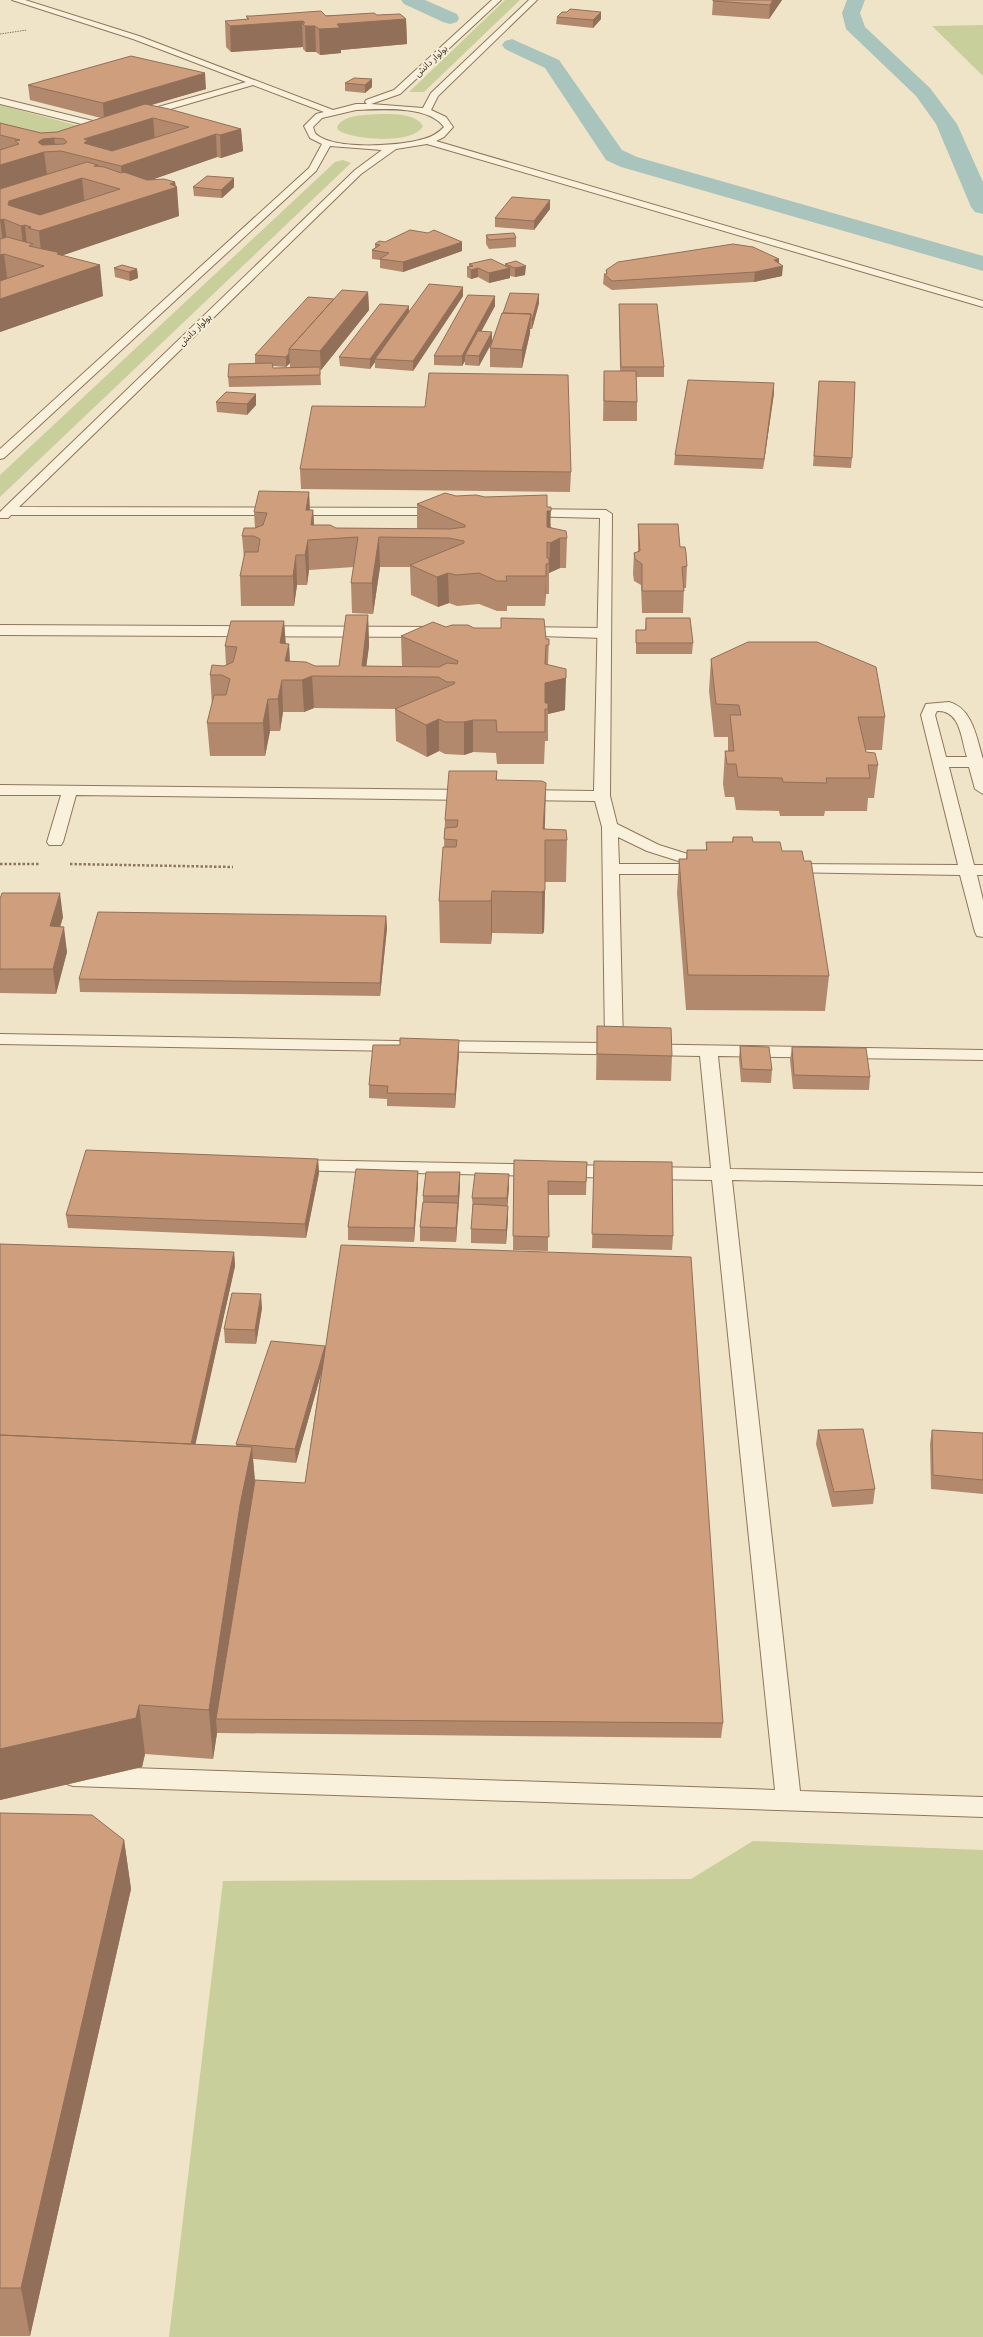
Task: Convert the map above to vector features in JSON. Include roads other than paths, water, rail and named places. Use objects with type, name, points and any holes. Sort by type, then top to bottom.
[{"type":"street","points":[[0,630],[452,632]]},
{"type":"street","points":[[500,632],[603,633]]},
{"type":"lane","points":[[16,0],[71,15],[331,112]]},
{"type":"lane","name":"بولوار دانش","points":[[356,107],[397,92],[498,0]]},
{"type":"lane","points":[[426,112],[434,94],[533,0]]},
{"type":"lane","points":[[132,118],[254,82]]},
{"type":"lane","points":[[0,101],[105,125],[87,131]]},
{"type":"lane","points":[[356,107],[400,107],[426,112],[441,117],[447,121],[450,126],[447,132],[439,137],[427,141],[394,146],[357,146],[327,143],[314,138],[308,126],[319,116],[356,107]]},
{"type":"lane","points":[[427,141],[983,304]]},
{"type":"lane","points":[[0,455],[313,168],[327,143]]},
{"type":"lane","name":"بولوار دانش","points":[[4,515],[358,172],[394,146]]},
{"type":"lane","points":[[4,515],[165,505],[457,512]]},
{"type":"lane","points":[[512,513],[606,514],[603,633],[602,796],[610,827],[614,1049]]},
{"type":"lane","points":[[983,789],[979,762],[962,715],[949,706],[938,705],[931,707],[928,715],[940,762],[975,870],[983,932]]},
{"type":"lane","points":[[940,762],[979,762]]},
{"type":"lane","points":[[0,790],[491,795]]},
{"type":"lane","points":[[55,842],[70,791]]},
{"type":"lane","points":[[507,795],[602,796]]},
{"type":"lane","points":[[610,827],[653,848],[722,869],[610,869]]},
{"type":"lane","points":[[769,869],[975,870]]},
{"type":"lane","points":[[0,1039],[983,1055]]},
{"type":"lane","points":[[708,1051],[789,1801]]},
{"type":"lane","points":[[284,1166],[983,1179]]},
{"type":"lane","points":[[48,1775],[983,1807]]},
{"type":"waterway","points":[[410,0],[450,18]]},
{"type":"waterway","points":[[856,0],[851,13],[856,29],[923,92],[946,124],[983,207]]},
{"type":"waterway","points":[[512,45],[552,64],[614,155],[629,162],[983,264]]}]
